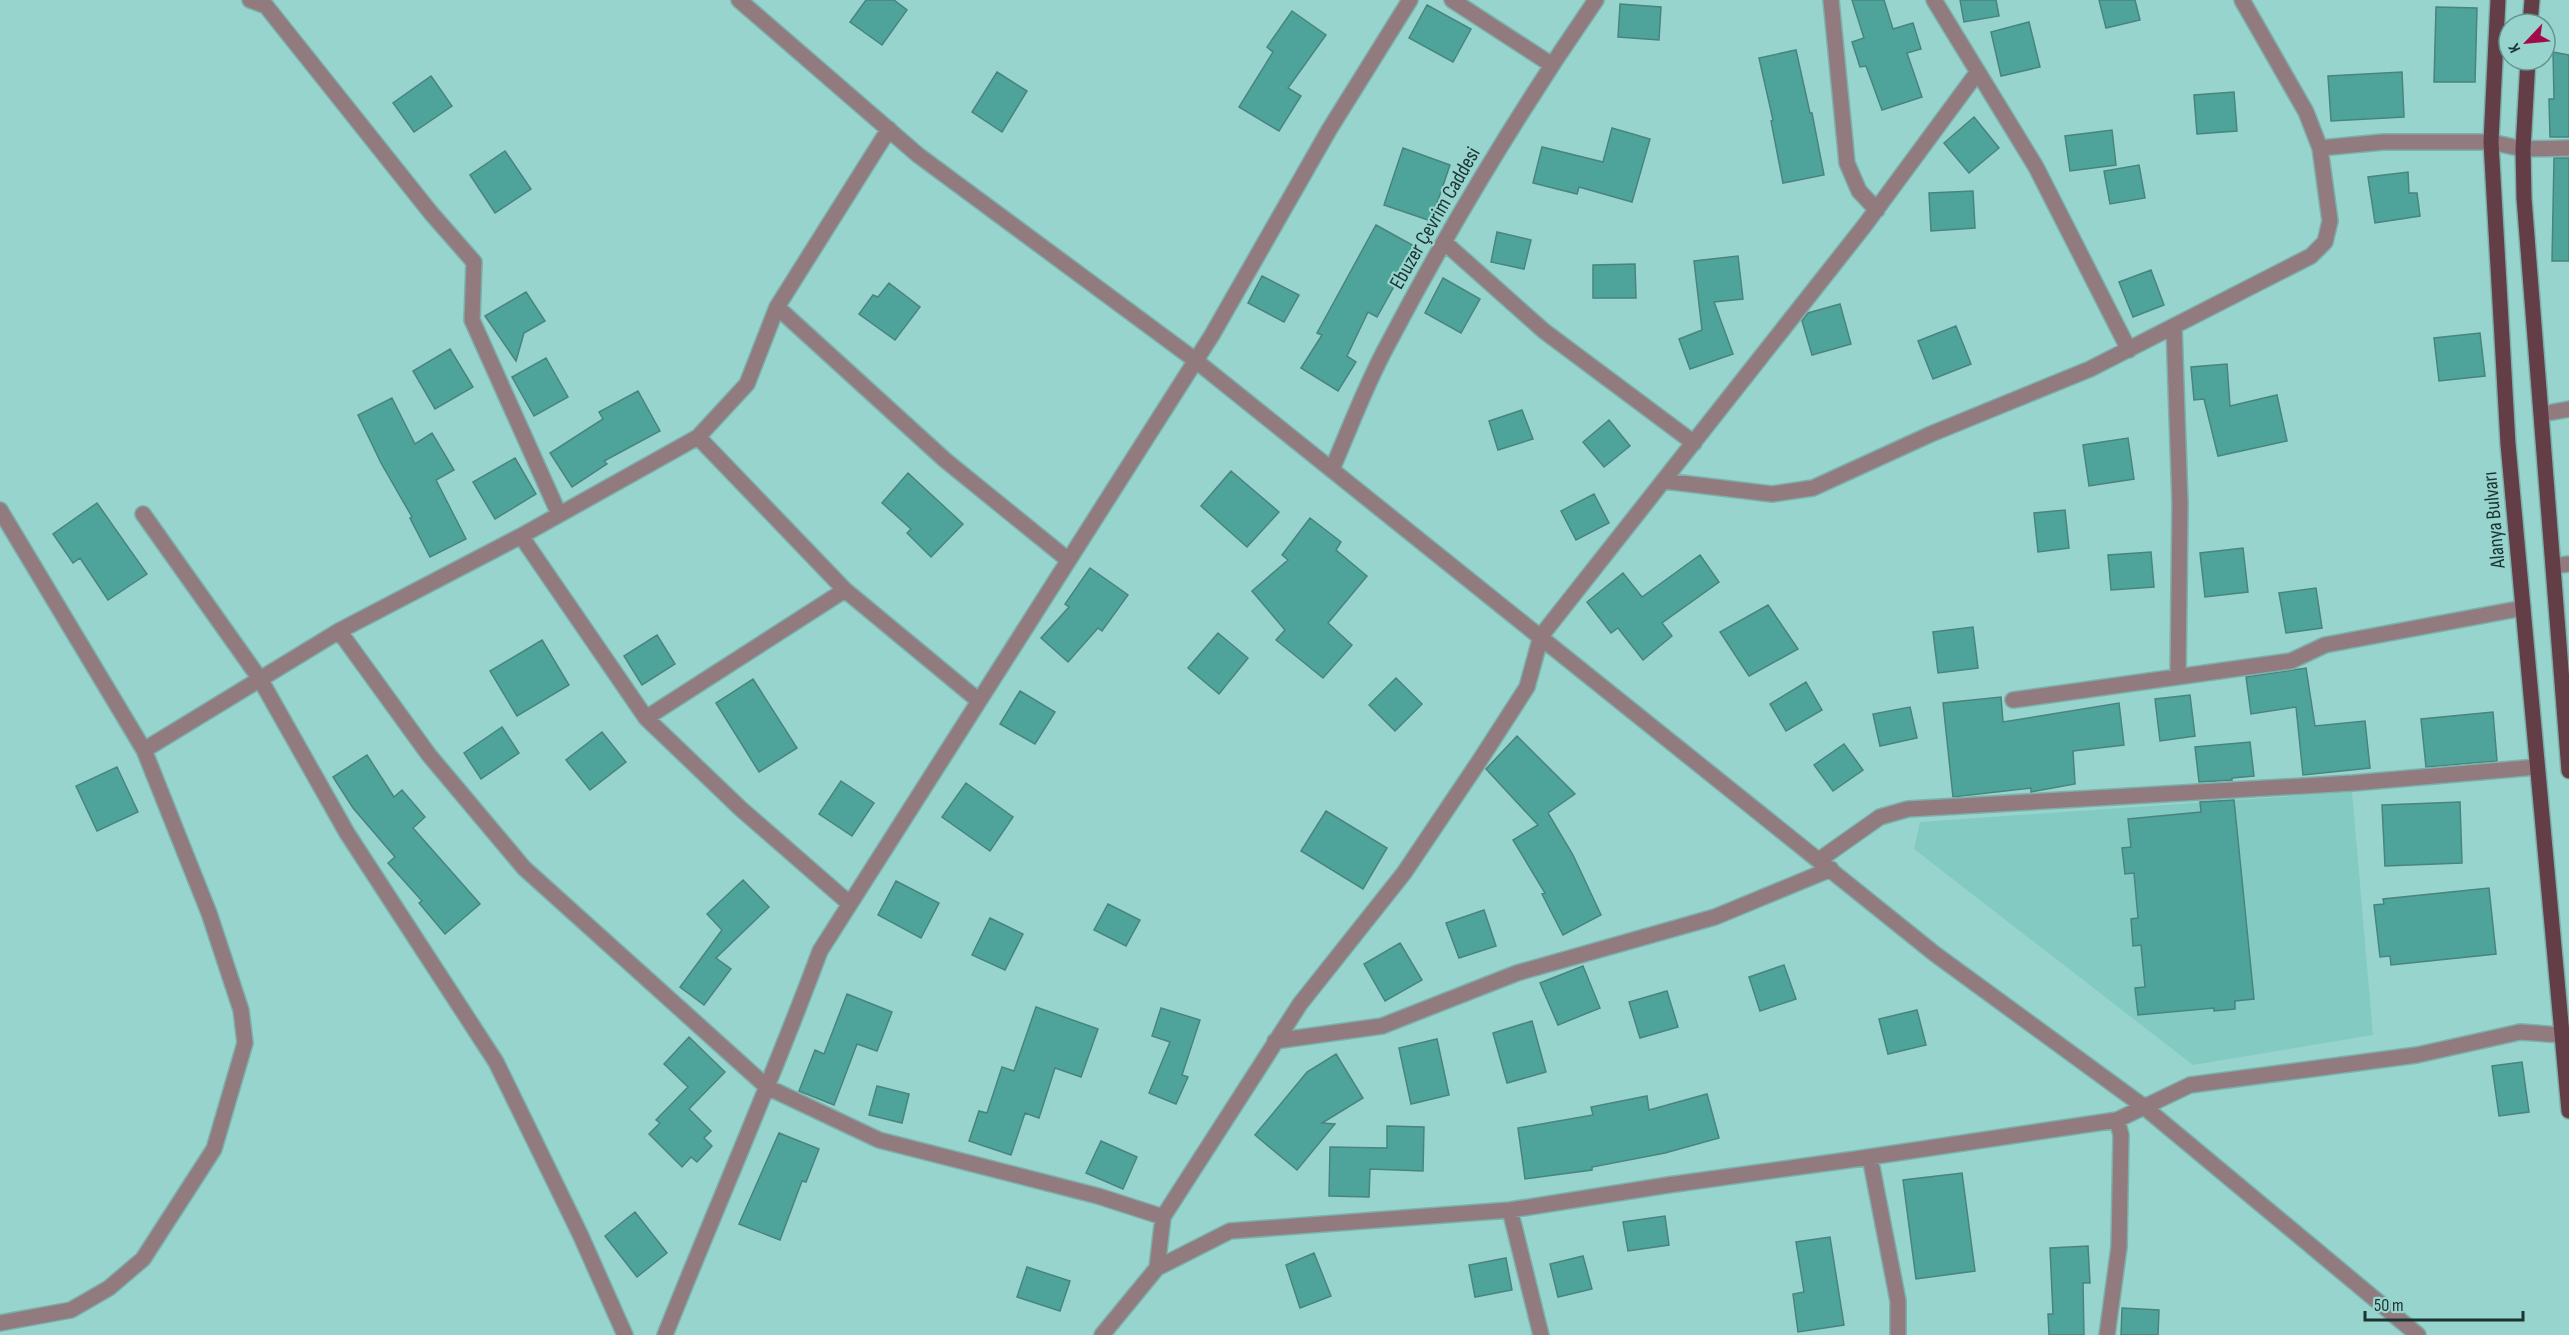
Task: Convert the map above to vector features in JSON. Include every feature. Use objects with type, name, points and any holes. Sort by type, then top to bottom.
[{"type":"main road","name":"Alanya Bulvarı","points":[[2498,0],[2491,142],[2508,444],[2537,767],[2567,1035],[2569,1111]]},
{"type":"main road","points":[[2527,72],[2523,148],[2524,198],[2569,760]]},
{"type":"street","points":[[250,0],[266,6],[431,213],[474,262],[472,320],[559,514]]},
{"type":"street","points":[[739,0],[918,155],[1195,360],[1935,954],[2143,1106],[2418,1335]]},
{"type":"street","points":[[664,1335],[767,1087],[820,951],[1195,360],[1329,130],[1410,0]]},
{"type":"street","points":[[1452,0],[1552,65]]},
{"type":"street","name":"Ebuzer Çevrim Caddesi","points":[[1332,469],[1386,346],[1444,242],[1552,65],[1596,0]]},
{"type":"street","points":[[1831,0],[1847,163],[1859,191],[1877,210]]},
{"type":"street","points":[[1934,0],[2036,167],[2129,350]]},
{"type":"street","points":[[1664,481],[1772,494],[1813,488],[1931,434],[2090,369],[2311,256],[2325,242],[2330,221],[2320,148],[2306,112],[2242,0]]},
{"type":"street","points":[[2532,0],[2537,0]]},
{"type":"street","points":[[1157,1268],[1163,1217],[1300,1004],[1404,873],[1480,760],[1527,687],[1541,636],[1877,210],[1977,73]]},
{"type":"street","points":[[144,750],[339,630],[522,536],[698,437],[747,384],[777,307],[889,129]]},
{"type":"street","points":[[2320,148],[2383,142],[2491,142],[2523,148],[2569,148]]},
{"type":"street","points":[[1444,242],[1544,331],[1694,443]]},
{"type":"street","points":[[777,307],[945,460],[1067,559]]},
{"type":"street","points":[[2174,326],[2180,504],[2178,677]]},
{"type":"street","points":[[2542,414],[2569,409]]},
{"type":"street","points":[[698,437],[845,590],[979,701]]},
{"type":"street","points":[[0,510],[144,750],[209,913],[241,1010],[245,1043],[214,1149],[142,1259],[109,1288],[70,1310],[0,1323]]},
{"type":"street","points":[[143,514],[260,679],[347,833],[496,1062],[580,1234],[626,1335]]},
{"type":"street","points":[[522,536],[645,718],[741,809],[850,904]]},
{"type":"street","points":[[2553,566],[2569,564]]},
{"type":"street","points":[[645,718],[845,590]]},
{"type":"street","points":[[2013,700],[2291,661],[2325,645],[2523,608]]},
{"type":"street","points":[[339,630],[429,754],[524,868],[767,1087],[879,1140],[1098,1196],[1163,1217]]},
{"type":"street","points":[[1275,1041],[1382,1026],[1517,973],[1715,917],[1825,864],[1880,817],[1908,809],[2353,783],[2537,767]]},
{"type":"street","points":[[1102,1335],[1157,1268],[1230,1231],[1510,1210],[2117,1120],[2190,1085],[2417,1055],[2520,1032],[2567,1035]]},
{"type":"street","points":[[2107,1335],[2119,1247],[2121,1135],[2117,1120]]},
{"type":"street","points":[[1870,1157],[1898,1300],[1898,1335]]},
{"type":"street","points":[[1510,1210],[1541,1335]]},
{"type":"shaded area","points":[[2352,792],[2373,1035],[2193,1065],[1914,849],[1920,822]]},
{"type":"building","points":[[866,0],[894,0],[907,10],[882,45],[850,22]]},
{"type":"building","points":[[1852,0],[1884,0],[1893,29],[1913,23],[1921,49],[1907,53],[1922,97],[1882,110],[1866,66],[1860,67],[1852,42],[1864,38]]},
{"type":"building","points":[[1960,0],[1996,0],[1999,16],[1964,22]]},
{"type":"building","points":[[2099,0],[2135,0],[2140,20],[2106,28]]},
{"type":"building","points":[[1620,4],[1661,7],[1659,40],[1618,37]]},
{"type":"building","points":[[1427,5],[1471,29],[1453,62],[1409,38]]},
{"type":"building","points":[[2436,7],[2477,8],[2475,82],[2434,82]]},
{"type":"building","points":[[1292,11],[1326,35],[1288,88],[1301,96],[1279,131],[1239,107],[1273,52],[1267,47]]},
{"type":"building","points":[[2029,22],[2040,67],[2001,76],[1991,32]]},
{"type":"building","points":[[1796,50],[1810,113],[1812,113],[1824,175],[1783,183],[1771,121],[1773,120],[1759,58]]},
{"type":"building","points":[[2557,53],[2569,55],[2569,137],[2550,137],[2549,99],[2554,99],[2553,72],[2557,72]]},
{"type":"building","points":[[997,72],[1027,91],[1002,132],[972,112]]},
{"type":"building","points":[[2402,72],[2404,117],[2331,121],[2328,76]]},
{"type":"building","points":[[431,76],[452,106],[414,132],[393,103]]},
{"type":"building","points":[[2234,92],[2237,131],[2197,134],[2194,95]]},
{"type":"building","points":[[1974,117],[1999,148],[1969,173],[1944,143]]},
{"type":"building","points":[[1612,128],[1650,139],[1632,202],[1579,187],[1577,194],[1533,183],[1542,147],[1603,162]]},
{"type":"building","points":[[2112,130],[2116,165],[2070,171],[2065,136]]},
{"type":"building","points":[[1403,148],[1450,165],[1431,221],[1384,205]]},
{"type":"building","points":[[505,151],[531,189],[495,213],[470,175]]},
{"type":"building","points":[[2554,158],[2569,158],[2569,261],[2552,261]]},
{"type":"building","points":[[2139,165],[2145,198],[2110,204],[2104,171]]},
{"type":"building","points":[[2408,172],[2409,193],[2417,193],[2420,216],[2375,223],[2368,177]]},
{"type":"building","points":[[1973,191],[1975,228],[1931,231],[1929,193]]},
{"type":"building","points":[[1376,225],[1416,247],[1377,317],[1368,312],[1347,356],[1356,362],[1338,391],[1301,368],[1322,335],[1317,333]]},
{"type":"building","points":[[1497,232],[1531,240],[1524,269],[1491,262]]},
{"type":"building","points":[[1738,256],[1743,299],[1714,302],[1733,354],[1690,369],[1679,339],[1702,330],[1694,261]]},
{"type":"building","points":[[1635,264],[1636,298],[1593,298],[1593,265]]},
{"type":"building","points":[[2151,270],[2164,305],[2133,317],[2119,282]]},
{"type":"building","points":[[1262,276],[1299,295],[1284,322],[1248,303]]},
{"type":"building","points":[[1443,278],[1480,299],[1461,333],[1425,313]]},
{"type":"building","points":[[889,283],[920,307],[895,340],[859,314],[873,295],[878,297]]},
{"type":"building","points":[[526,292],[545,321],[524,333],[516,361],[485,316]]},
{"type":"building","points":[[1840,304],[1851,344],[1812,355],[1802,321],[1808,313]]},
{"type":"building","points":[[1956,326],[1971,364],[1933,379],[1918,341]]},
{"type":"building","points":[[2480,333],[2485,376],[2439,381],[2434,338]]},
{"type":"building","points":[[450,349],[473,387],[435,409],[413,371]]},
{"type":"building","points":[[546,358],[568,397],[534,416],[512,377]]},
{"type":"building","points":[[2227,364],[2230,406],[2277,395],[2287,441],[2218,456],[2204,399],[2194,400],[2191,367]]},
{"type":"building","points":[[638,391],[660,431],[604,461],[607,464],[572,487],[550,453],[603,419],[599,412]]},
{"type":"building","points":[[392,398],[415,444],[432,433],[454,470],[436,480],[466,539],[430,557],[410,518],[412,517],[381,463],[358,415]]},
{"type":"building","points":[[1522,410],[1533,439],[1498,450],[1489,421]]},
{"type":"building","points":[[1609,420],[1630,446],[1604,467],[1583,442]]},
{"type":"building","points":[[2128,438],[2134,479],[2089,486],[2083,445]]},
{"type":"building","points":[[515,458],[536,494],[495,519],[473,482]]},
{"type":"building","points":[[1231,471],[1279,512],[1247,547],[1201,506]]},
{"type":"building","points":[[908,473],[963,524],[931,557],[907,533],[911,529],[882,503]]},
{"type":"building","points":[[1594,494],[1609,523],[1576,540],[1561,511]]},
{"type":"building","points":[[97,503],[147,574],[108,600],[80,558],[73,563],[53,534]]},
{"type":"building","points":[[2065,510],[2069,548],[2038,552],[2034,513]]},
{"type":"building","points":[[1310,518],[1341,542],[1336,550],[1367,576],[1328,623],[1352,645],[1323,678],[1276,640],[1285,630],[1252,591],[1288,560],[1282,555]]},
{"type":"building","points":[[2243,548],[2248,592],[2205,597],[2200,553]]},
{"type":"building","points":[[2151,552],[2154,587],[2111,590],[2108,555]]},
{"type":"building","points":[[1700,555],[1719,582],[1662,623],[1672,636],[1643,660],[1618,628],[1611,633],[1587,602],[1623,573],[1642,597]]},
{"type":"building","points":[[1090,568],[1128,595],[1102,631],[1098,628],[1068,662],[1041,638],[1069,607],[1065,604]]},
{"type":"building","points":[[2316,588],[2322,628],[2286,633],[2279,593]]},
{"type":"building","points":[[1768,605],[1798,649],[1749,676],[1720,632]]},
{"type":"building","points":[[1973,627],[1978,668],[1938,673],[1933,632]]},
{"type":"building","points":[[1218,633],[1248,658],[1219,694],[1188,668]]},
{"type":"building","points":[[657,635],[675,664],[642,685],[624,656]]},
{"type":"building","points":[[542,640],[569,685],[517,716],[490,671]]},
{"type":"building","points":[[2306,668],[2315,726],[2365,721],[2370,768],[2303,775],[2296,707],[2251,714],[2246,677]]},
{"type":"building","points":[[1396,678],[1422,704],[1395,731],[1369,705]]},
{"type":"building","points":[[753,679],[797,748],[759,772],[716,703]]},
{"type":"building","points":[[1806,682],[1822,710],[1786,731],[1770,704]]},
{"type":"building","points":[[1020,691],[1055,712],[1035,744],[1000,724]]},
{"type":"building","points":[[2190,695],[2195,736],[2160,741],[2155,699]]},
{"type":"building","points":[[2001,697],[2003,722],[2119,703],[2124,745],[2073,751],[2075,784],[2031,792],[2031,788],[1953,797],[1943,703]]},
{"type":"building","points":[[1910,707],[1917,738],[1880,746],[1873,714]]},
{"type":"building","points":[[2493,712],[2497,761],[2426,767],[2421,719]]},
{"type":"building","points":[[502,727],[519,753],[481,779],[464,753]]},
{"type":"building","points":[[602,732],[626,762],[590,790],[566,760]]},
{"type":"building","points":[[1517,736],[1575,794],[1548,813],[1573,855],[1601,915],[1563,935],[1542,894],[1545,893],[1513,840],[1538,825],[1486,769]]},
{"type":"building","points":[[2250,742],[2254,776],[2199,782],[2195,747]]},
{"type":"building","points":[[1844,744],[1863,770],[1833,791],[1814,765]]},
{"type":"building","points":[[367,755],[394,797],[402,790],[425,817],[413,828],[480,904],[445,934],[419,903],[422,901],[388,863],[395,857],[353,808],[333,777]]},
{"type":"building","points":[[117,767],[138,812],[97,831],[76,786]]},
{"type":"building","points":[[841,781],[874,803],[852,836],[819,814]]},
{"type":"building","points":[[966,783],[1013,817],[990,851],[942,817]]},
{"type":"building","points":[[2234,800],[2254,999],[2235,1001],[2235,1009],[2214,1011],[2214,1008],[2138,1015],[2135,988],[2145,987],[2141,945],[2133,946],[2131,919],[2138,918],[2134,873],[2125,874],[2122,848],[2131,847],[2128,819],[2201,812],[2200,802]]},
{"type":"building","points":[[2460,802],[2462,863],[2385,866],[2382,805]]},
{"type":"building","points":[[1326,811],[1387,848],[1363,889],[1301,851]]},
{"type":"building","points":[[743,880],[769,907],[716,958],[731,969],[704,1005],[680,987],[722,930],[707,914]]},
{"type":"building","points":[[896,881],[939,903],[921,938],[878,915]]},
{"type":"building","points":[[2489,888],[2496,954],[2391,965],[2390,956],[2380,957],[2374,905],[2384,904],[2383,899]]},
{"type":"building","points":[[1108,904],[1140,920],[1126,946],[1094,930]]},
{"type":"building","points":[[1484,910],[1496,946],[1459,958],[1446,923]]},
{"type":"building","points":[[990,918],[1023,934],[1005,970],[972,955]]},
{"type":"building","points":[[1400,943],[1422,980],[1385,1001],[1364,964]]},
{"type":"building","points":[[1784,965],[1796,999],[1760,1011],[1749,977]]},
{"type":"building","points":[[1583,966],[1600,1008],[1558,1025],[1540,983]]},
{"type":"building","points":[[1667,991],[1678,1027],[1640,1038],[1629,1002]]},
{"type":"building","points":[[847,994],[892,1012],[877,1051],[857,1044],[834,1105],[799,1091],[815,1050],[824,1054]]},
{"type":"building","points":[[1036,1007],[1098,1029],[1081,1077],[1055,1068],[1039,1118],[1025,1113],[1011,1155],[969,1141],[979,1111],[987,1113],[1002,1067],[1014,1071]]},
{"type":"building","points":[[1161,1008],[1200,1020],[1182,1075],[1188,1077],[1176,1104],[1149,1093],[1170,1042],[1152,1036]]},
{"type":"building","points":[[1917,1010],[1926,1045],[1888,1054],[1879,1019]]},
{"type":"building","points":[[1532,1021],[1546,1072],[1507,1083],[1493,1033]]},
{"type":"building","points":[[689,1037],[725,1072],[689,1109],[711,1131],[704,1138],[712,1146],[697,1162],[691,1157],[682,1167],[649,1134],[660,1123],[656,1120],[688,1087],[664,1064]]},
{"type":"building","points":[[1437,1039],[1449,1095],[1411,1104],[1399,1048]]},
{"type":"building","points":[[1336,1054],[1363,1098],[1322,1123],[1335,1124],[1297,1170],[1255,1135],[1307,1072]]},
{"type":"building","points":[[2522,1062],[2529,1112],[2499,1116],[2492,1066]]},
{"type":"building","points":[[877,1086],[909,1094],[902,1123],[869,1115]]},
{"type":"building","points":[[1707,1094],[1719,1138],[1665,1153],[1592,1167],[1592,1170],[1525,1179],[1518,1128],[1593,1115],[1591,1107],[1647,1096],[1649,1110]]},
{"type":"building","points":[[1387,1126],[1424,1127],[1423,1171],[1370,1169],[1369,1197],[1329,1196],[1330,1147],[1387,1148]]},
{"type":"building","points":[[779,1133],[819,1149],[806,1182],[802,1181],[780,1240],[739,1224]]},
{"type":"building","points":[[1101,1141],[1137,1157],[1123,1189],[1086,1173]]},
{"type":"building","points":[[1962,1173],[1975,1271],[1916,1279],[1903,1180]]},
{"type":"building","points":[[635,1212],[667,1253],[637,1277],[605,1236]]},
{"type":"building","points":[[1665,1216],[1669,1245],[1628,1251],[1623,1222]]},
{"type":"building","points":[[1830,1237],[1844,1325],[1798,1332],[1793,1294],[1804,1292],[1796,1242]]},
{"type":"building","points":[[2088,1246],[2090,1283],[2083,1283],[2084,1335],[2049,1335],[2048,1314],[2053,1314],[2050,1248]]},
{"type":"building","points":[[1314,1253],[1331,1296],[1300,1308],[1286,1265]]},
{"type":"building","points":[[1583,1256],[1592,1289],[1558,1297],[1550,1264]]},
{"type":"building","points":[[1506,1258],[1512,1290],[1475,1297],[1469,1265]]},
{"type":"building","points":[[1027,1267],[1070,1281],[1060,1311],[1017,1297]]},
{"type":"building","points":[[2122,1308],[2159,1310],[2158,1335],[2121,1335]]}]
